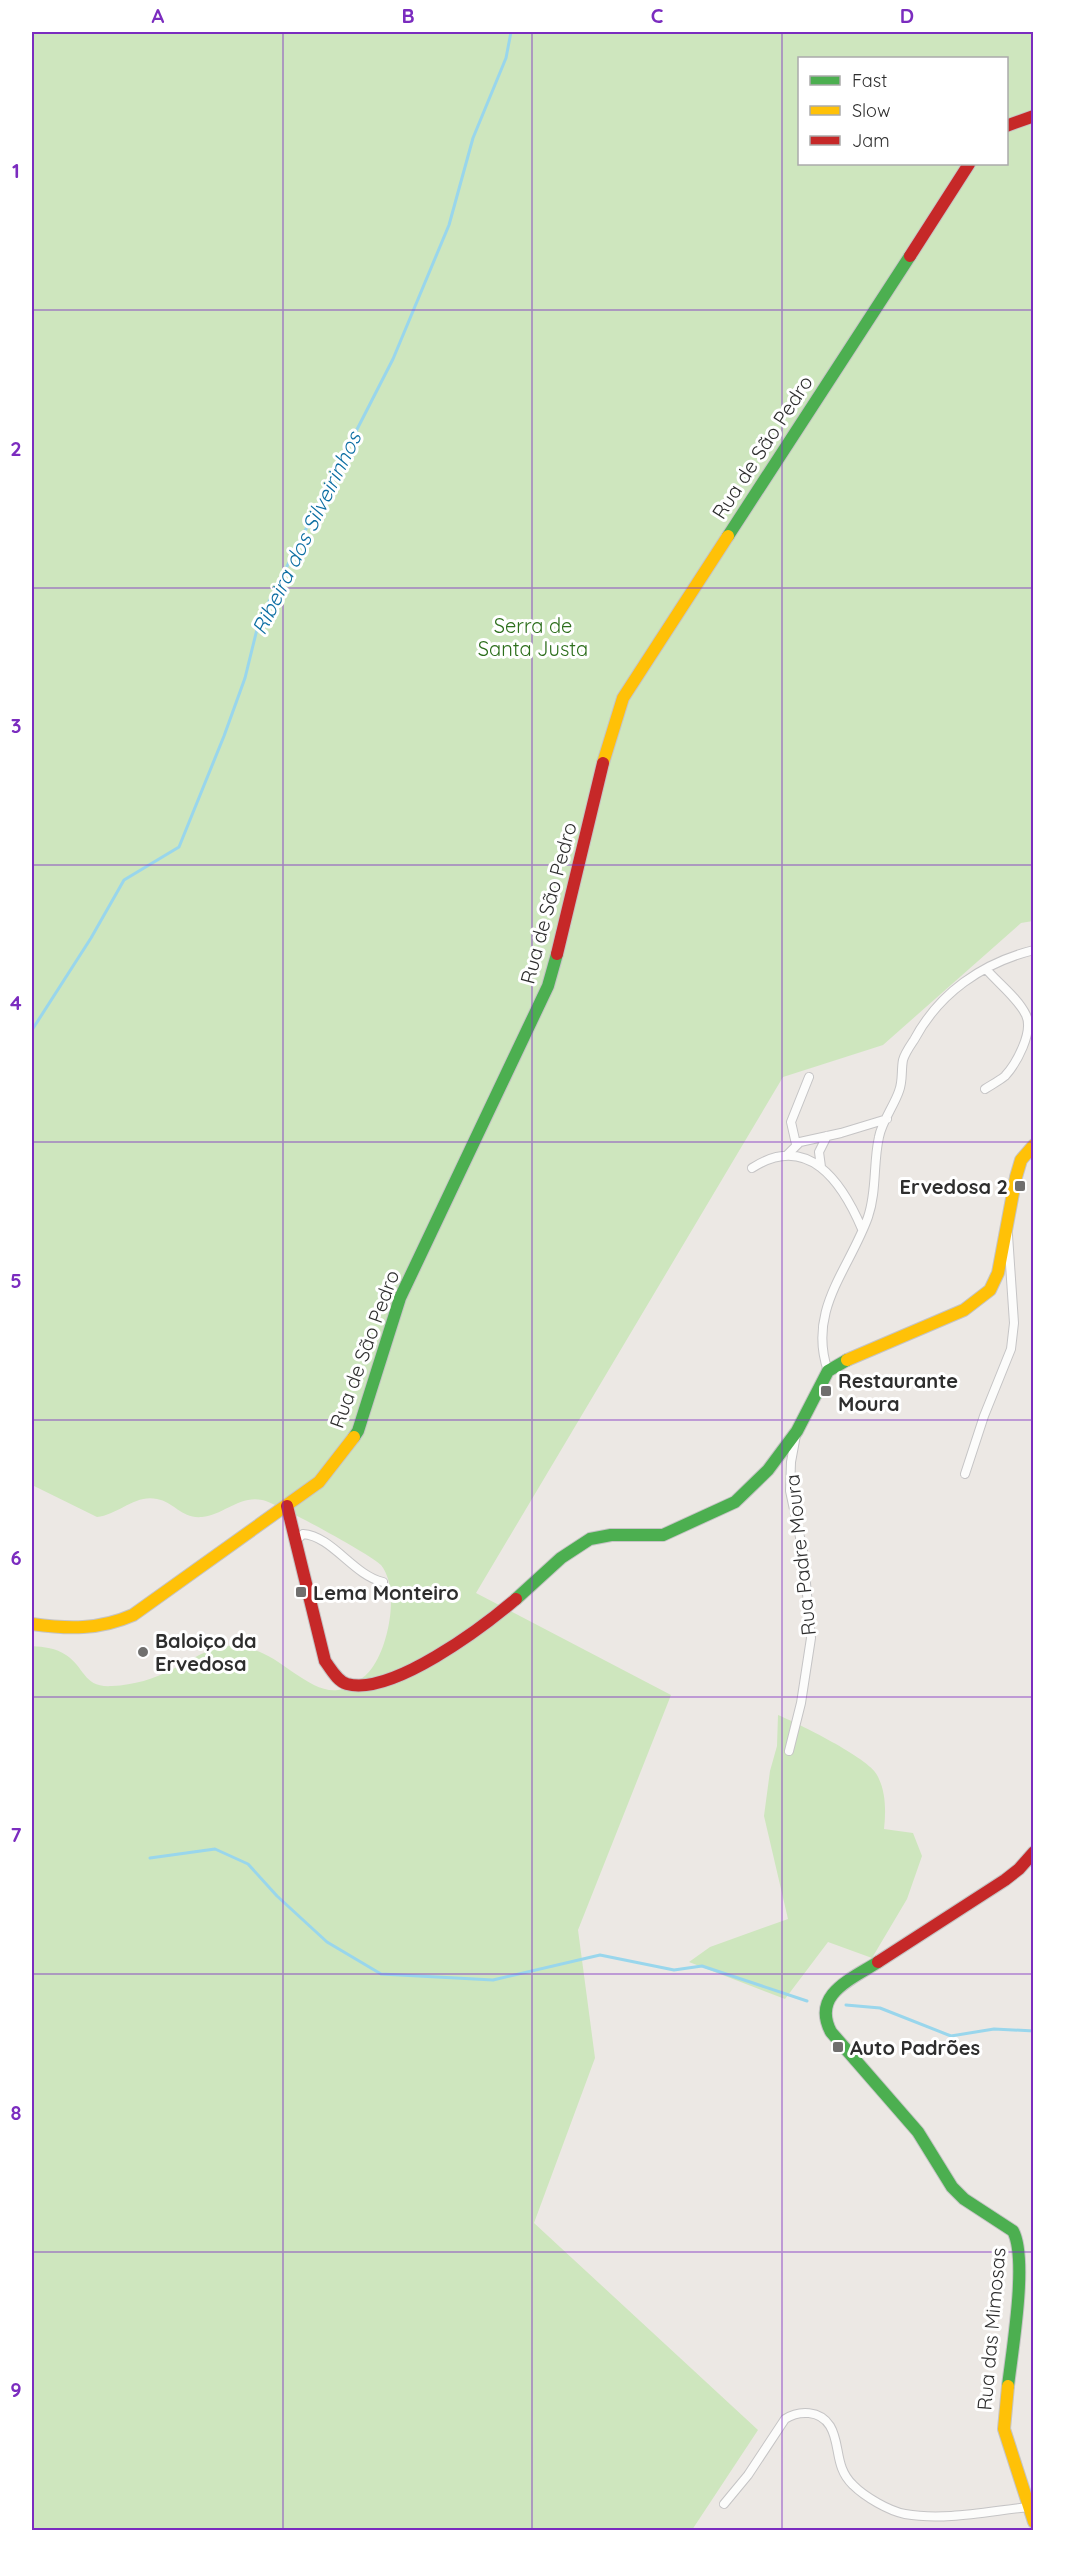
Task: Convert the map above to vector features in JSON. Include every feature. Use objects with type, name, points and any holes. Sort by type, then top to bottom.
[{"type":"street","points":[[1008,125],[1034,116]]},
{"type":"street","name":"Rua de São Pedro","points":[[32,1624],[75,1630],[115,1624],[133,1615],[319,1482],[358,1431],[400,1298],[549,986],[608,742],[622,699],[968,165]]},
{"type":"street","points":[[828,1371],[823,1355],[827,1302],[862,1229],[874,1192],[879,1135],[901,1088],[903,1058],[921,1026],[958,985],[986,969],[1034,950]]},
{"type":"street","points":[[985,1089],[1004,1077],[1012,1066],[1026,1035],[1028,1023],[1026,1015],[1017,1003],[986,969]]},
{"type":"street","points":[[796,1144],[791,1122],[808,1077]]},
{"type":"street","points":[[787,1155],[796,1144],[887,1119]]},
{"type":"street","points":[[821,1167],[819,1152],[827,1136]]},
{"type":"street","points":[[281,1510],[295,1542],[325,1661],[335,1676],[344,1683],[358,1686],[376,1684],[399,1676],[462,1639],[509,1605],[578,1545],[595,1536],[613,1533],[651,1537],[663,1535],[735,1502],[768,1470],[797,1431],[828,1371],[837,1364],[964,1310],[990,1290],[998,1273],[1021,1160],[1034,1145]]},
{"type":"street","points":[[752,1168],[763,1161],[787,1155],[821,1167],[839,1184],[862,1229]]},
{"type":"street","points":[[965,1474],[984,1416],[1011,1348],[1014,1299],[1007,1226]]},
{"type":"street","name":"Rua Padre Moura","points":[[789,1750],[801,1703],[811,1638],[803,1551],[790,1491],[791,1462],[797,1431]]},
{"type":"street","points":[[295,1542],[303,1534],[307,1534],[323,1542],[370,1579],[383,1582]]},
{"type":"street","name":"Rua das Mimosas","points":[[1032,1858],[1005,1880],[843,1984],[828,1999],[824,2016],[831,2032],[918,2132],[952,2187],[964,2199],[1013,2231],[1017,2237],[1020,2257],[1018,2297],[1004,2419],[1008,2445],[1034,2522]]},
{"type":"street","points":[[724,2504],[748,2475],[785,2419],[793,2414],[808,2412],[819,2416],[830,2426],[841,2469],[853,2486],[883,2505],[904,2514],[945,2515],[1029,2507]]},
{"type":"green space","name":"Serra de Santa Justa","points":[[32,32],[1033,32],[1033,921],[1021,923],[883,1045],[783,1077],[476,1593],[671,1695],[578,1930],[595,2058],[534,2223],[758,2430],[692,2530],[32,2530],[32,1646],[50,1648],[62,1653],[72,1660],[85,1676],[95,1684],[102,1686],[144,1681],[166,1673],[206,1652],[230,1646],[264,1654],[317,1686],[328,1690],[338,1690],[357,1682],[372,1668],[383,1646],[391,1602],[387,1575],[381,1565],[323,1530],[262,1500],[246,1500],[217,1513],[195,1517],[183,1513],[168,1503],[149,1498],[141,1499],[112,1513],[97,1517],[32,1485]]},
{"type":"green space","points":[[778,1715],[832,1742],[871,1768],[880,1781],[884,1794],[884,1829],[913,1833],[922,1856],[907,1899],[872,1958],[828,1942],[785,1999],[689,1962],[710,1947],[788,1919],[764,1816],[770,1771],[777,1746]]},
{"type":"waterway","name":"Ribeira dos Silveirinhos","points":[[32,1030],[91,938],[124,880],[179,847],[245,678],[259,621],[393,359],[449,225],[473,138],[506,58],[511,32]]},
{"type":"waterway","points":[[150,1858],[215,1849],[248,1864],[277,1896],[327,1942],[381,1974],[493,1980],[600,1955],[674,1970],[702,1966],[807,2001]]},
{"type":"waterway","points":[[846,2005],[880,2008],[951,2036],[994,2029],[1034,2031]]},
{"type":"traffic: fast","points":[[728,536],[910,256]]},
{"type":"traffic: fast","points":[[354,1437],[358,1431],[400,1298],[548,986],[557,954]]},
{"type":"traffic: fast","points":[[516,1599],[561,1558],[590,1539],[611,1535],[663,1535],[735,1502],[768,1470],[797,1431],[828,1371],[847,1360]]},
{"type":"traffic: fast","points":[[878,1962],[837,1989],[826,2007],[826,2019],[831,2032],[918,2132],[952,2187],[964,2199],[1013,2231],[1017,2244],[1019,2283],[1008,2386]]},
{"type":"traffic: slow","points":[[603,763],[623,698],[728,536]]},
{"type":"traffic: slow","points":[[847,1360],[964,1310],[990,1290],[998,1273],[1021,1160],[1034,1145]]},
{"type":"traffic: slow","points":[[32,1624],[58,1627],[96,1626],[133,1615],[319,1482],[354,1437]]},
{"type":"traffic: slow","points":[[1008,2386],[1004,2429],[1034,2522]]},
{"type":"traffic: jam","points":[[1008,125],[1034,116]]},
{"type":"traffic: jam","points":[[910,256],[968,165]]},
{"type":"traffic: jam","points":[[557,954],[603,763]]},
{"type":"traffic: jam","points":[[287,1506],[325,1661],[337,1678],[347,1684],[366,1685],[388,1680],[412,1670],[482,1626],[516,1599]]},
{"type":"traffic: jam","points":[[878,1962],[1005,1880],[1019,1869],[1034,1852]]},
{"type":"place","name":"Ervedosa 2","points":[[1020,1186]]},
{"type":"place","name":"Restaurante Moura","points":[[826,1391]]},
{"type":"place","name":"Lema Monteiro","points":[[301,1592]]},
{"type":"place","name":"Baloiço da Ervedosa","points":[[143,1652]]},
{"type":"place","name":"Auto Padrões","points":[[838,2047]]}]
